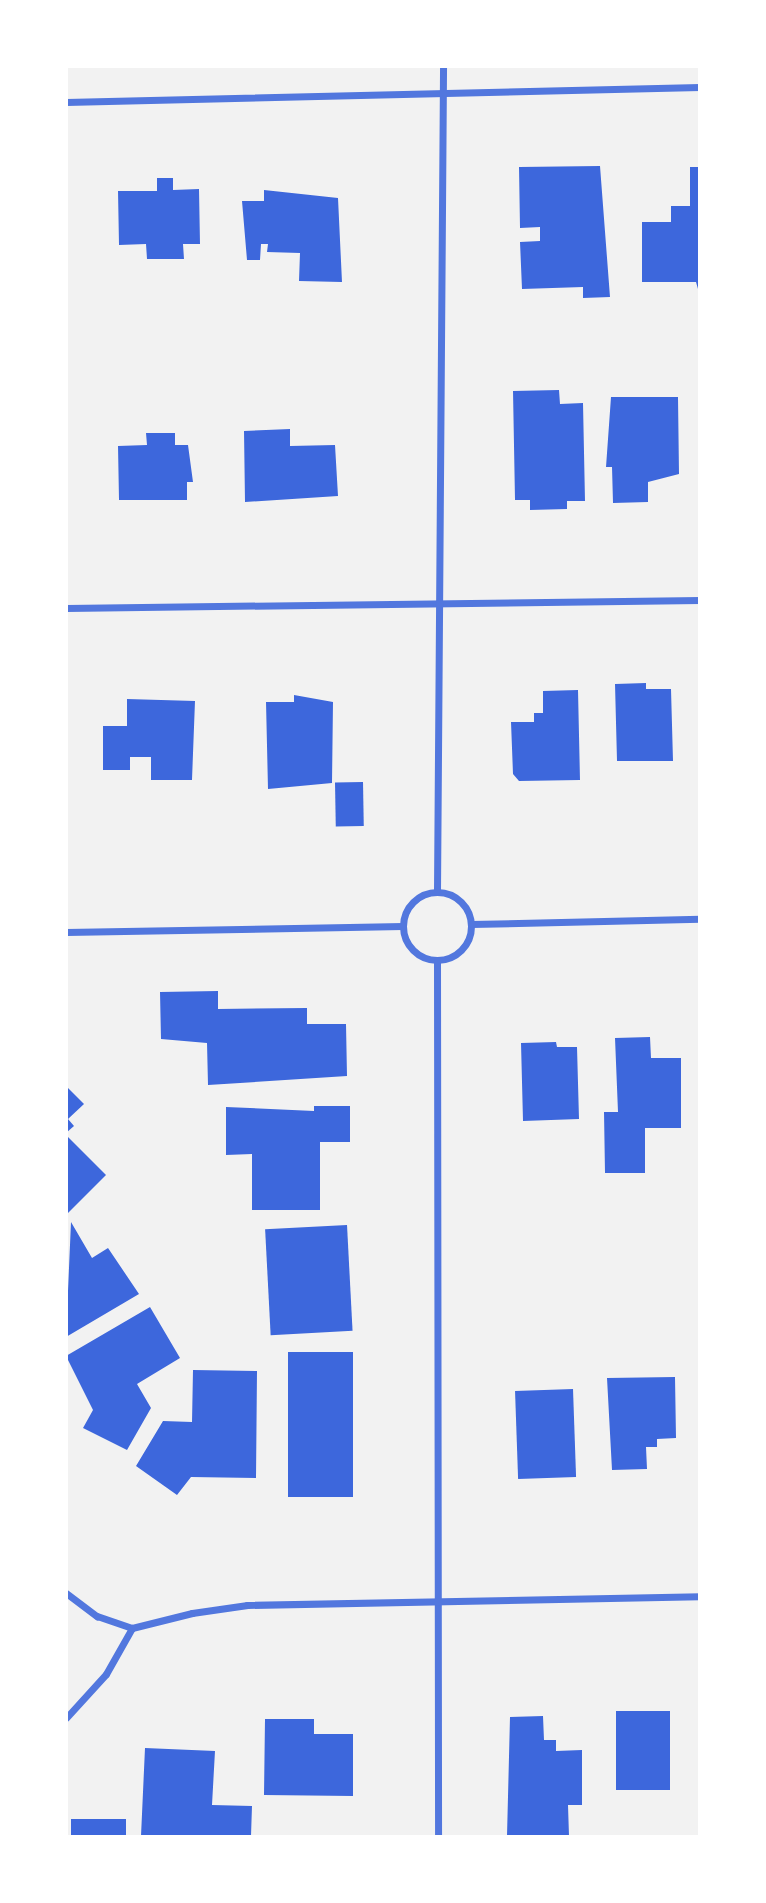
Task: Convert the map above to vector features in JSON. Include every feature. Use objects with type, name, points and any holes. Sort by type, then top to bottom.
[{"type":"street","points":[[438,891],[443,66]]},
{"type":"street","points":[[66,102],[699,87]]},
{"type":"street","points":[[66,608],[699,600]]},
{"type":"street","points":[[438,891],[459,899],[471,924],[464,948],[437,960],[414,951],[403,926],[416,899],[438,891]]},
{"type":"street","points":[[471,924],[699,919]]},
{"type":"street","points":[[66,932],[403,926]]},
{"type":"street","points":[[437,960],[440,1600],[438,1836]]},
{"type":"street","points":[[66,1593],[97,1616],[132,1628],[247,1605],[699,1595]]},
{"type":"street","points":[[66,1718],[106,1674],[132,1628]]},
{"type":"building","points":[[600,166],[610,297],[583,298],[583,287],[522,289],[520,242],[540,241],[540,227],[520,228],[519,167]]},
{"type":"building","points":[[690,167],[700,167],[700,296],[696,282],[642,282],[642,222],[671,222],[671,206],[690,206]]},
{"type":"building","points":[[157,178],[173,178],[173,190],[199,189],[200,244],[183,244],[184,259],[147,259],[146,244],[119,245],[118,191],[157,191]]},
{"type":"building","points":[[264,190],[338,198],[342,282],[299,281],[300,253],[267,252],[268,244],[261,244],[260,260],[247,260],[242,201],[264,201]]},
{"type":"building","points":[[559,390],[560,404],[583,403],[585,501],[567,501],[567,509],[530,510],[530,500],[515,500],[513,391]]},
{"type":"building","points":[[611,397],[678,397],[679,474],[648,482],[648,502],[613,503],[612,467],[606,467]]},
{"type":"building","points":[[290,429],[290,446],[335,445],[338,496],[245,502],[244,431]]},
{"type":"building","points":[[146,433],[175,433],[175,445],[188,445],[193,482],[187,482],[187,500],[119,500],[118,446],[147,445]]},
{"type":"building","points":[[646,683],[646,689],[671,689],[673,761],[617,761],[615,684]]},
{"type":"building","points":[[578,690],[580,780],[519,781],[513,774],[511,722],[534,722],[534,713],[543,713],[543,691]]},
{"type":"building","points":[[294,695],[333,702],[332,783],[268,789],[266,702],[294,702]]},
{"type":"building","points":[[127,699],[195,701],[192,780],[151,780],[151,757],[130,757],[130,770],[103,770],[103,726],[127,726]]},
{"type":"building","points":[[335,782],[363,782],[364,826],[336,826]]},
{"type":"building","points":[[218,991],[218,1009],[307,1008],[307,1024],[346,1024],[347,1076],[208,1085],[207,1043],[161,1039],[160,992]]},
{"type":"building","points":[[650,1037],[651,1058],[681,1058],[681,1128],[645,1128],[645,1173],[605,1173],[604,1112],[618,1112],[615,1038]]},
{"type":"building","points":[[556,1042],[557,1047],[577,1047],[579,1119],[523,1121],[521,1043]]},
{"type":"building","points":[[66,1086],[84,1104],[68,1119],[74,1126],[66,1133]]},
{"type":"building","points":[[314,1106],[350,1106],[350,1142],[320,1142],[320,1210],[252,1210],[252,1154],[226,1155],[226,1107],[314,1111]]},
{"type":"building","points":[[66,1135],[106,1175],[66,1215]]},
{"type":"building","points":[[71,1222],[92,1258],[108,1248],[139,1294],[66,1337]]},
{"type":"building","points":[[347,1225],[353,1331],[271,1335],[265,1229]]},
{"type":"building","points":[[150,1307],[180,1358],[137,1384],[151,1408],[127,1450],[83,1428],[93,1410],[66,1356]]},
{"type":"building","points":[[288,1352],[353,1352],[353,1497],[288,1497]]},
{"type":"building","points":[[193,1370],[257,1371],[256,1478],[191,1477],[177,1495],[136,1466],[163,1421],[192,1422]]},
{"type":"building","points":[[675,1377],[676,1438],[657,1439],[657,1447],[646,1447],[647,1469],[612,1470],[607,1378]]},
{"type":"building","points":[[573,1389],[576,1477],[518,1479],[515,1391]]},
{"type":"building","points":[[616,1711],[670,1711],[670,1790],[616,1790]]},
{"type":"building","points":[[543,1716],[544,1740],[556,1740],[556,1751],[582,1750],[582,1805],[568,1805],[569,1836],[507,1836],[510,1717]]},
{"type":"building","points":[[265,1719],[314,1719],[314,1734],[353,1734],[353,1796],[264,1795]]},
{"type":"building","points":[[145,1748],[215,1751],[212,1805],[252,1806],[251,1836],[141,1836]]},
{"type":"building","points":[[71,1819],[126,1819],[126,1836],[71,1836]]}]
